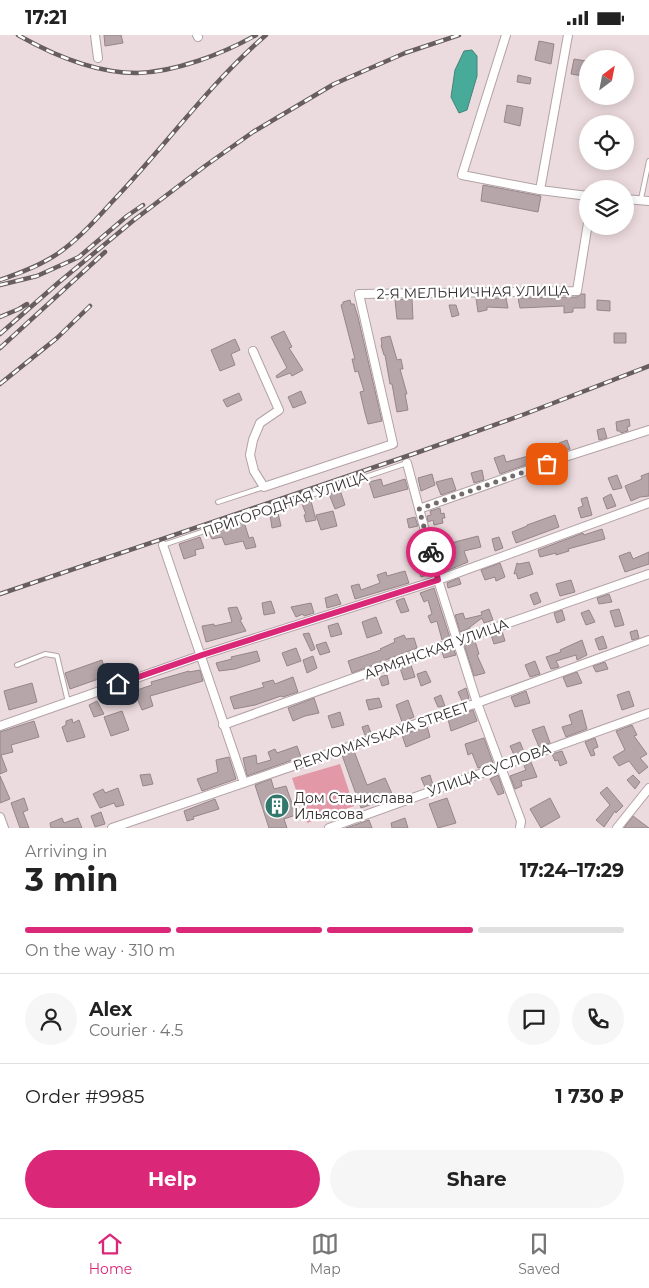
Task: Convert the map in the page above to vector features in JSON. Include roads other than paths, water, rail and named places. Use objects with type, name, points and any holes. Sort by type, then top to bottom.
[{"type":"street","points":[[95,35],[98,58]]},
{"type":"street","points":[[506,35],[462,175],[540,190],[579,195]]},
{"type":"street","points":[[540,190],[568,35]]},
{"type":"street","name":"2-Я МЕЛЬНИЧНАЯ УЛИЦА","points":[[264,487],[393,444],[359,294],[577,291],[586,235]]},
{"type":"street","points":[[253,351],[279,410],[260,423],[253,440],[250,455],[254,471],[264,487]]},
{"type":"street","points":[[419,509],[565,457],[649,430]]},
{"type":"street","points":[[407,463],[438,580],[477,703],[521,821],[520,828]]},
{"type":"street","points":[[0,726],[202,655],[438,580],[649,503]]},
{"type":"street","points":[[163,545],[244,783]]},
{"type":"street","name":"АРМЯНСКАЯ УЛИЦА","points":[[223,725],[649,574]]},
{"type":"street","name":"PERVOMAYSKAYA STREET","points":[[112,828],[477,703],[649,640]]},
{"type":"street","name":"УЛИЦА СУСЛОВА","points":[[329,828],[649,713]]},
{"type":"street","points":[[617,828],[649,788]]},
{"type":"street","points":[[0,817],[4,828]]},
{"type":"lane","points":[[645,200],[649,161]]},
{"type":"lane","name":"ПРИГОРОДНАЯ УЛИЦА","points":[[163,545],[407,463]]},
{"type":"lane","points":[[218,502],[264,487]]},
{"type":"lane","points":[[17,665],[46,654],[57,656],[68,702]]},
{"type":"railway","points":[[18,35],[60,56],[90,66],[106,70],[137,73],[183,66],[229,49],[256,35]]},
{"type":"railway","points":[[0,280],[43,262],[66,248],[82,234],[205,96],[266,35]]},
{"type":"railway","points":[[0,334],[134,220],[253,132],[334,84],[405,53],[459,35]]},
{"type":"railway","points":[[0,285],[37,276],[79,257],[127,216],[143,205]]},
{"type":"railway","points":[[0,348],[105,252]]},
{"type":"railway","points":[[0,317],[27,304]]},
{"type":"railway","points":[[0,384],[57,338],[90,306]]},
{"type":"railway","points":[[0,594],[416,453],[525,414],[649,366]]},
{"type":"place","name":"Дом Станислава Ильясова","points":[[277,806]]}]
